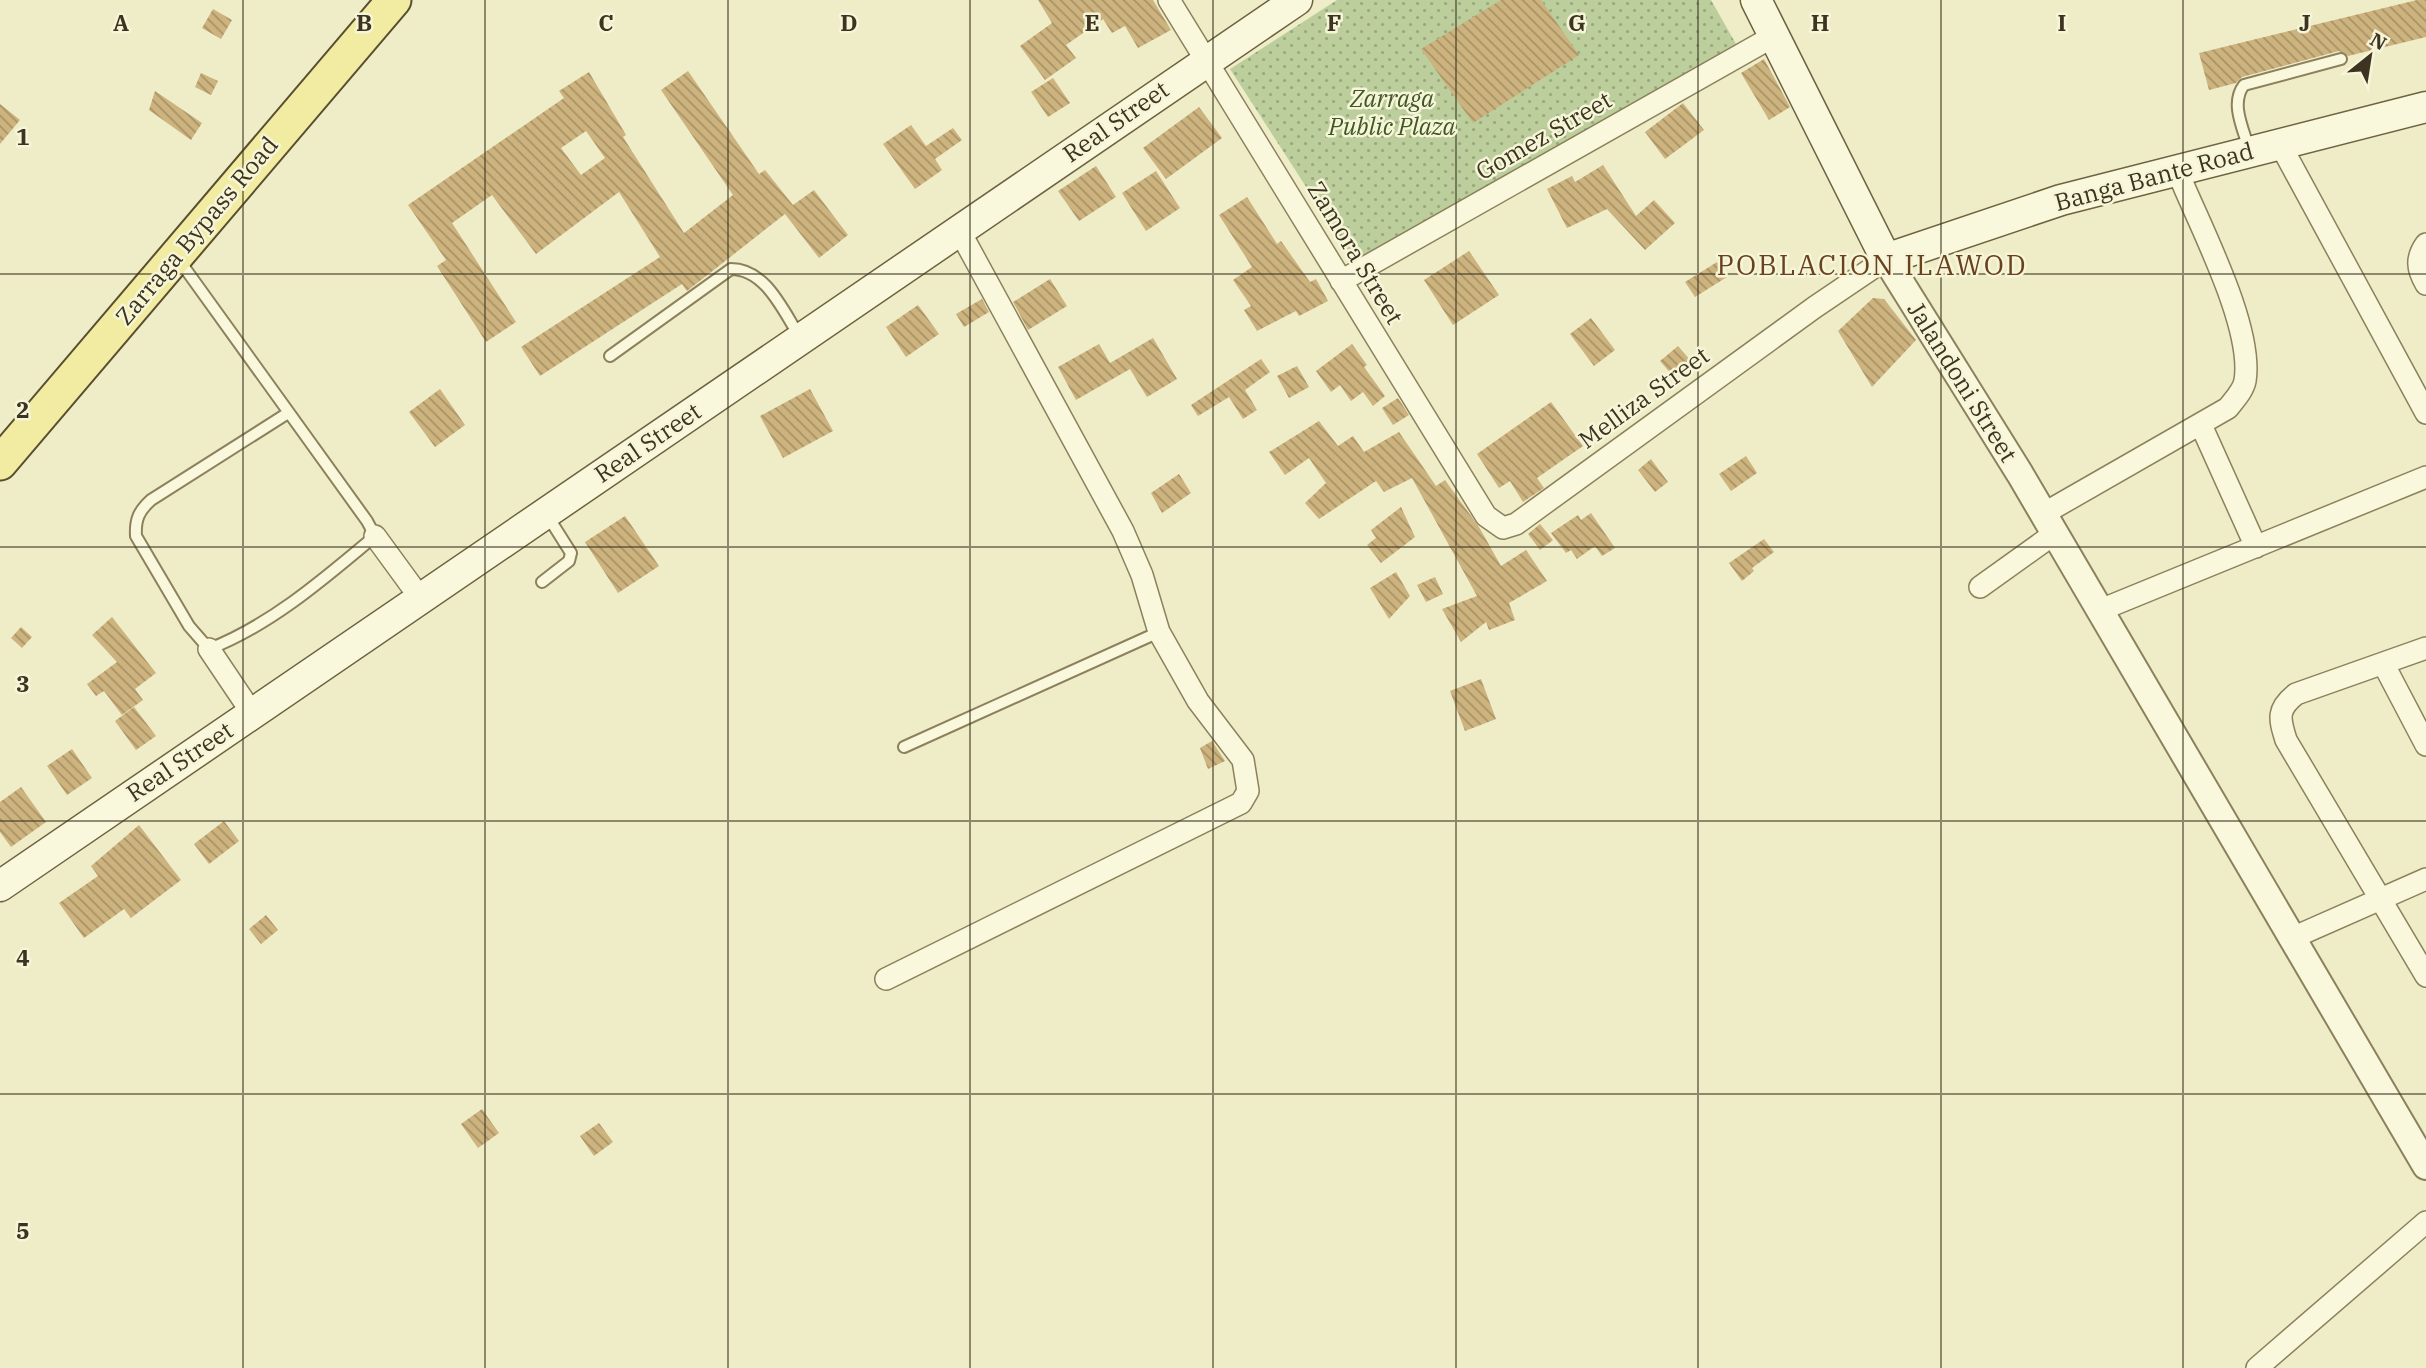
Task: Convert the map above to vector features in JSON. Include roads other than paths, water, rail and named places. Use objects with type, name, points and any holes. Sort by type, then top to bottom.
[{"type":"main road","name":"Zarraga Bypass Road","points":[[0,463],[394,0]]},
{"type":"main road","name":"Real Street","points":[[0,886],[1297,0]]},
{"type":"main road","name":"Jalandoni Street","points":[[1756,0],[1886,259]]},
{"type":"main road","name":"Banga Bante Road","points":[[1886,259],[2061,200],[2426,107]]},
{"type":"street","name":"Zamora Street","points":[[1169,0],[1486,516],[1503,528]]},
{"type":"street","name":"Gomez Street","points":[[1340,281],[1773,36]]},
{"type":"street","points":[[2280,144],[2426,413]]},
{"type":"street","points":[[1980,587],[2048,524],[2228,408],[2245,382],[2244,347],[2233,307],[2177,170]]},
{"type":"street","points":[[886,979],[1241,803],[1248,791],[1243,760],[1198,701],[1159,632],[1142,575],[1123,531],[959,230]]},
{"type":"street","points":[[2426,244],[2418,255],[2419,272],[2426,284]]},
{"type":"street","name":"Melliza Street","points":[[1503,528],[1516,524],[1815,307],[1886,259]]},
{"type":"street","name":"Jalandoni Street","points":[[1886,259],[2048,524],[2426,1166]]},
{"type":"street","points":[[2202,425],[2256,547]]},
{"type":"street","points":[[2098,611],[2426,477]]},
{"type":"street","points":[[375,536],[421,599]]},
{"type":"street","points":[[2426,648],[2384,665],[2295,694],[2283,704],[2279,716],[2286,740],[2426,976]]},
{"type":"street","points":[[209,649],[252,713]]},
{"type":"street","points":[[2384,665],[2426,745]]},
{"type":"street","points":[[2290,939],[2426,879]]},
{"type":"street","points":[[2257,1368],[2426,1222]]},
{"type":"lane","points":[[2249,151],[2237,105],[2237,94],[2244,85],[2341,59]]},
{"type":"lane","points":[[176,256],[367,521],[375,536],[337,570],[231,640],[209,649],[189,626],[142,547],[136,536],[135,521],[140,510],[151,500],[288,413]]},
{"type":"lane","points":[[610,356],[731,269],[746,269],[762,281],[801,339]]},
{"type":"lane","points":[[541,582],[569,561],[571,553],[546,513]]},
{"type":"lane","points":[[904,747],[1159,632]]},
{"type":"district","name":"POBLACION ILAWOD","points":[[1872,265]]},
{"type":"park label","name":"Zarraga Public Plaza","points":[[1392,113]]}]
